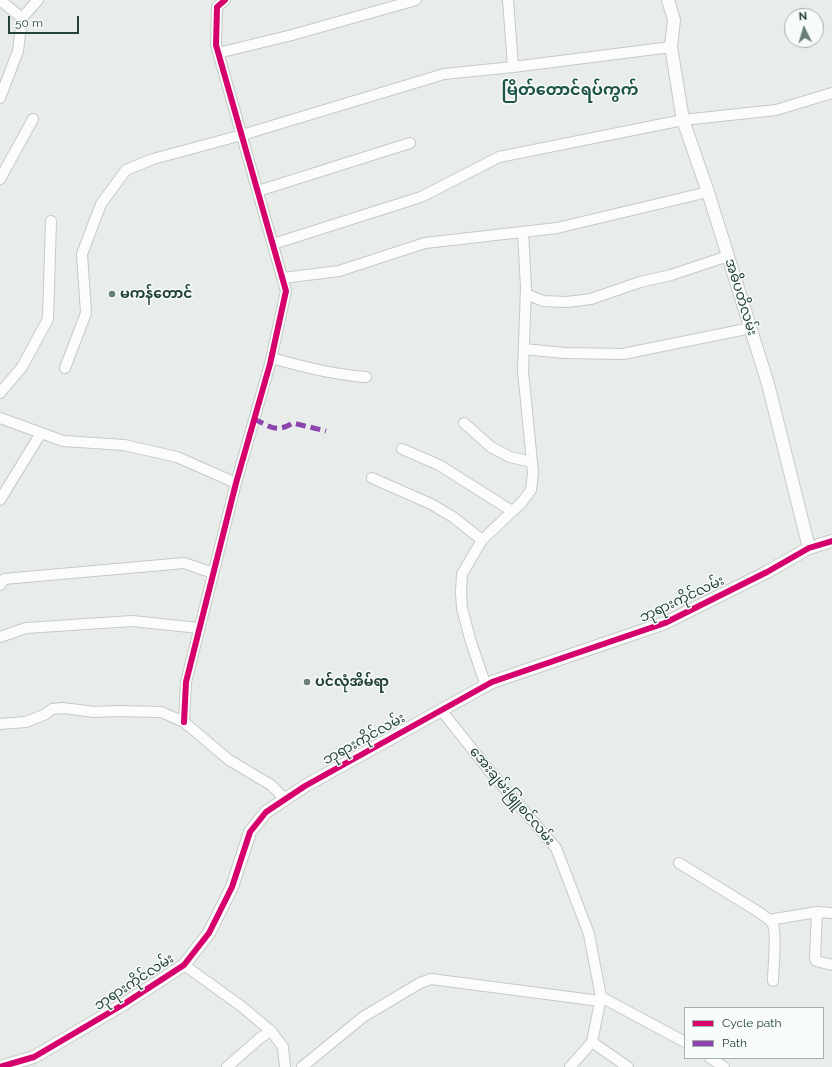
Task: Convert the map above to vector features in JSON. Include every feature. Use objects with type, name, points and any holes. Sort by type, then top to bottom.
[{"type":"street","points":[[0,0],[22,18]]},
{"type":"street","points":[[0,98],[18,51],[22,18],[38,0]]},
{"type":"street","points":[[184,722],[186,682],[236,483],[272,358],[286,291],[216,45],[217,7],[225,0]]},
{"type":"street","points":[[218,53],[306,31],[416,0]]},
{"type":"street","points":[[508,0],[513,67]]},
{"type":"street","name":"အဓိပတိလမ်း","points":[[668,0],[674,20],[671,47],[683,120],[708,192],[768,384],[810,548]]},
{"type":"street","points":[[65,368],[86,312],[82,254],[101,204],[126,170],[153,159],[444,74],[671,47]]},
{"type":"street","points":[[273,244],[421,196],[499,157],[683,120],[776,110],[832,93]]},
{"type":"street","points":[[0,179],[34,119]]},
{"type":"street","points":[[258,191],[410,143]]},
{"type":"street","points":[[283,278],[339,271],[425,243],[557,228],[708,192]]},
{"type":"street","points":[[0,393],[22,366],[48,319],[51,222]]},
{"type":"street","points":[[486,686],[470,639],[462,608],[462,574],[482,540],[522,502],[530,490],[533,473],[523,371],[526,294],[523,232]]},
{"type":"street","points":[[526,294],[543,302],[567,302],[590,299],[640,282],[671,276],[728,256]]},
{"type":"street","points":[[524,349],[564,353],[623,354],[751,328]]},
{"type":"street","points":[[272,358],[309,368],[353,376],[366,376]]},
{"type":"street","points":[[0,418],[63,441],[124,445],[177,457],[236,483]]},
{"type":"street","points":[[464,423],[491,447],[510,457],[532,462]]},
{"type":"street","points":[[0,500],[41,433]]},
{"type":"street","points":[[402,449],[439,465],[512,512]]},
{"type":"street","points":[[372,478],[431,504],[453,517],[482,540]]},
{"type":"street","name":"ဘုရားကိုင်လမ်း","points":[[0,1067],[34,1057],[124,1004],[184,965],[209,933],[232,887],[250,832],[266,812],[305,786],[492,682],[665,623],[767,572],[810,548],[832,541]]},
{"type":"street","points":[[0,585],[4,579],[184,563],[213,573]]},
{"type":"street","points":[[0,637],[26,628],[132,621],[200,628]]},
{"type":"street","points":[[0,724],[26,722],[46,714],[52,709],[63,708],[94,712],[161,712],[184,722],[229,760],[271,785],[285,799]]},
{"type":"street","name":"အေးချမ်းဖြူစင်လမ်း","points":[[441,710],[488,769],[556,848],[589,934],[600,999],[592,1042],[573,1066]]},
{"type":"street","points":[[680,863],[769,920],[773,925],[775,939],[772,981]]},
{"type":"street","points":[[769,920],[817,912],[832,913]]},
{"type":"street","points":[[817,912],[815,958],[816,961],[832,965]]},
{"type":"street","points":[[184,965],[241,1006],[271,1032],[283,1047],[285,1067]]},
{"type":"street","points":[[302,1067],[363,1017],[420,983],[431,979],[600,999],[684,1041]]},
{"type":"street","points":[[227,1067],[260,1038],[271,1032]]},
{"type":"street","points":[[592,1042],[628,1067]]},
{"type":"street","points":[[712,1059],[724,1067]]},
{"type":"marked path","points":[[254,419],[274,428],[282,428],[293,423],[326,431]]},
{"type":"cycle path","points":[[184,722],[186,682],[236,483],[270,364],[286,291],[216,45],[217,7],[225,0]]},
{"type":"cycle path","points":[[0,1067],[34,1057],[124,1004],[184,965],[209,933],[232,887],[250,832],[266,812],[305,786],[492,682],[665,623],[767,572],[809,548],[832,541]]},
{"type":"place","name":"မကန်တောင်","points":[[112,294]]},
{"type":"place","name":"ပင်လုံအိမ်ရာ","points":[[307,682]]},
{"type":"district","name":"မြိတ်တောင်ရပ်ကွက်","points":[[570,90]]}]
